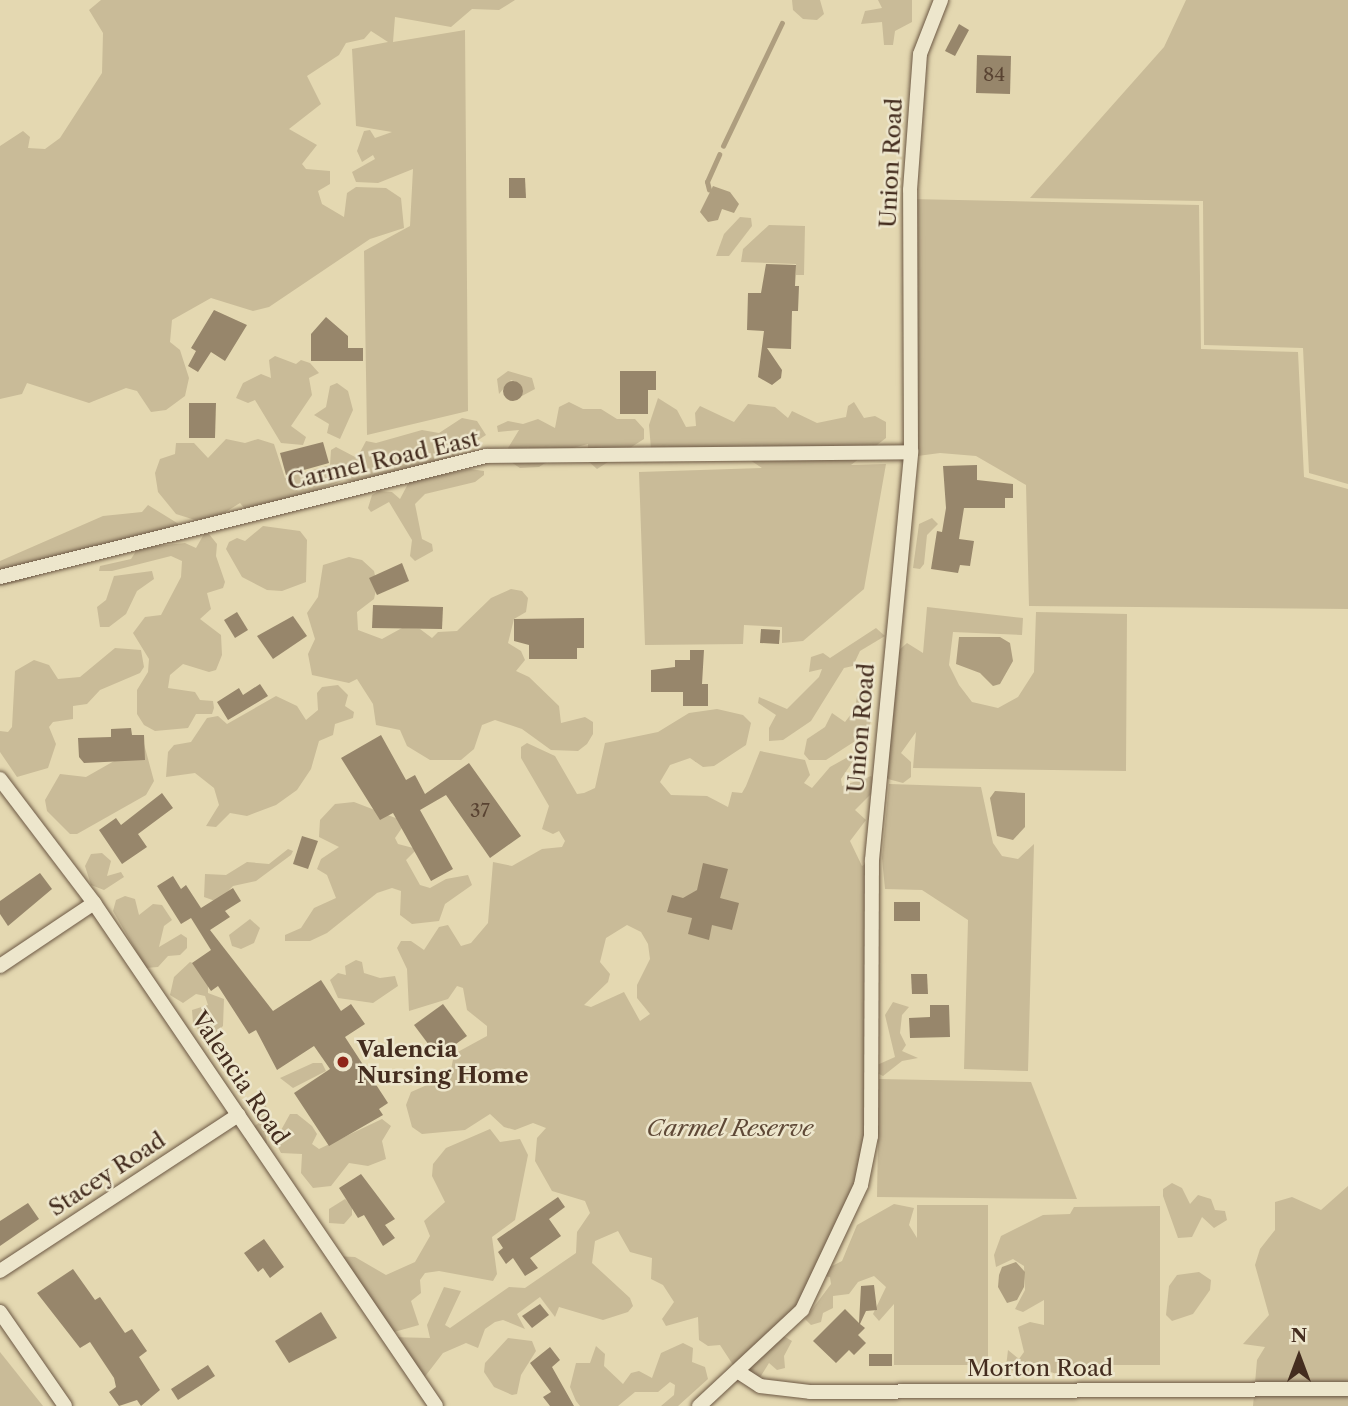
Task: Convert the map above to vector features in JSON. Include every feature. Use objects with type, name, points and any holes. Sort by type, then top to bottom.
[{"type":"street","name":"Union Road","points":[[699,1406],[802,1310],[861,1185],[871,1136],[873,860],[911,452],[909,190],[920,54],[942,0]]},
{"type":"street","name":"Carmel Road East","points":[[0,577],[486,456],[911,452]]},
{"type":"street","name":"Valencia Road","points":[[0,779],[93,903],[436,1406]]},
{"type":"street","points":[[0,966],[93,903]]},
{"type":"street","name":"Stacey Road","points":[[0,1271],[238,1115]]},
{"type":"street","points":[[0,1312],[65,1406]]},
{"type":"street","name":"Morton Road","points":[[737,1371],[760,1385],[810,1392],[1348,1389]]},
{"type":"green space","points":[[101,0],[515,0],[499,10],[472,9],[451,27],[395,17],[393,42],[465,30],[468,411],[367,435],[364,251],[410,226],[413,169],[378,183],[356,182],[352,172],[375,159],[373,155],[362,162],[357,151],[364,131],[370,130],[375,138],[392,132],[356,126],[352,49],[388,42],[371,31],[364,39],[346,43],[339,55],[307,76],[321,104],[289,129],[317,145],[302,164],[306,169],[330,171],[330,184],[318,191],[322,204],[344,217],[347,193],[356,187],[386,188],[401,198],[404,228],[370,239],[269,307],[253,311],[211,298],[172,320],[170,342],[180,350],[189,378],[185,396],[166,410],[151,412],[137,391],[126,388],[89,403],[27,383],[22,394],[0,399],[0,146],[23,131],[30,137],[28,148],[45,149],[60,138],[102,73],[103,33],[89,10]]},
{"type":"green space","points":[[792,0],[820,0],[824,14],[817,20],[803,19],[793,10]]},
{"type":"green space","points":[[878,0],[912,0],[912,22],[895,31],[893,45],[884,45],[882,22],[861,24],[865,11],[882,8]]},
{"type":"green space","points":[[1186,0],[1348,0],[1348,484],[1309,473],[1303,348],[1204,345],[1203,201],[1030,198],[1164,47]]},
{"type":"green space","points":[[910,199],[1199,205],[1201,349],[1298,352],[1304,477],[1348,489],[1348,609],[1029,606],[1026,485],[976,456],[940,453],[910,457]]},
{"type":"green space","points":[[740,217],[751,218],[752,226],[729,256],[716,256],[724,234]]},
{"type":"green space","points":[[769,225],[805,226],[804,275],[796,275],[796,264],[741,262],[743,249]]},
{"type":"green space","points":[[275,356],[296,364],[301,360],[310,363],[319,373],[309,378],[312,395],[291,426],[306,437],[303,445],[281,443],[255,400],[248,403],[236,398],[243,383],[261,374],[271,378],[269,360]]},
{"type":"green space","points":[[508,371],[532,378],[535,389],[520,397],[520,384],[511,380],[499,394],[497,379]]},
{"type":"green space","points":[[337,383],[348,391],[353,410],[340,439],[327,433],[329,424],[314,415],[326,407],[330,386]]},
{"type":"green space","points":[[658,398],[677,410],[686,427],[696,426],[695,413],[700,406],[734,422],[748,404],[775,407],[788,418],[792,411],[817,423],[846,417],[848,406],[854,402],[864,418],[875,416],[886,422],[886,438],[851,465],[886,464],[864,589],[803,641],[782,643],[782,627],[744,625],[743,644],[645,645],[639,472],[762,468],[747,458],[651,449],[649,425]]},
{"type":"green space","points":[[569,402],[583,409],[601,409],[617,419],[635,419],[644,429],[644,439],[597,469],[588,461],[588,444],[565,450],[539,467],[520,468],[511,462],[508,448],[519,430],[498,432],[497,426],[508,421],[523,424],[538,419],[555,428],[559,407]]},
{"type":"green space","points":[[462,418],[477,421],[486,435],[446,461],[357,482],[344,480],[278,505],[270,502],[245,509],[240,503],[216,518],[195,520],[176,514],[158,492],[155,473],[160,459],[175,454],[176,443],[194,443],[208,458],[226,439],[245,443],[258,439],[274,444],[285,478],[330,465],[331,450],[336,447],[357,458],[366,441],[376,443],[422,430],[439,433]]},
{"type":"green space","points":[[470,469],[484,471],[484,475],[475,482],[425,494],[415,504],[422,539],[432,544],[433,551],[415,561],[410,556],[412,540],[389,502],[371,512],[368,508],[372,495],[379,491],[392,492],[400,499],[409,482]]},
{"type":"green space","points":[[148,505],[182,526],[130,537],[24,581],[0,586],[0,561],[103,516],[142,512]]},
{"type":"green space","points":[[932,518],[938,524],[927,535],[924,564],[920,569],[913,568],[919,524]]},
{"type":"green space","points":[[263,526],[300,531],[307,540],[306,582],[282,591],[267,590],[242,577],[226,549],[229,542],[237,538],[245,541]]},
{"type":"green space","points":[[204,534],[209,534],[217,544],[216,556],[225,582],[223,588],[207,593],[211,609],[200,619],[221,635],[222,655],[216,670],[209,672],[183,664],[170,675],[168,688],[195,692],[200,700],[213,701],[214,708],[212,714],[196,714],[188,728],[155,731],[144,725],[137,714],[137,690],[148,672],[149,659],[133,633],[145,617],[161,615],[181,577],[182,561],[171,556],[112,571],[99,571],[100,566],[131,559],[138,548],[185,543],[196,548]]},
{"type":"green space","points":[[349,557],[362,560],[374,571],[377,585],[374,599],[357,612],[358,630],[382,639],[402,628],[420,629],[432,638],[438,632],[457,631],[491,598],[511,589],[522,591],[528,598],[526,612],[514,619],[508,643],[521,651],[525,660],[516,671],[529,677],[559,706],[561,723],[585,717],[593,722],[593,734],[587,744],[578,751],[551,750],[522,729],[495,720],[482,725],[474,749],[461,760],[430,760],[407,746],[400,730],[376,725],[373,704],[357,679],[349,683],[312,675],[308,654],[315,639],[307,613],[318,597],[323,565]]},
{"type":"green space","points":[[152,571],[154,579],[137,591],[126,614],[109,627],[100,627],[97,607],[106,600],[114,576]]},
{"type":"green space","points":[[927,607],[1023,618],[1022,635],[953,632],[949,665],[959,685],[972,702],[998,708],[1018,697],[1034,672],[1036,612],[1127,614],[1126,771],[913,768],[916,732],[901,753],[911,762],[911,777],[903,783],[888,779],[885,775],[899,650],[907,643],[923,653]]},
{"type":"green space","points":[[876,628],[885,636],[860,651],[853,666],[844,668],[811,721],[783,740],[769,741],[769,728],[776,715],[758,703],[759,697],[787,709],[819,677],[822,669],[809,672],[811,657],[823,653],[830,658]]},
{"type":"green space","points":[[115,648],[141,650],[144,667],[140,673],[100,690],[87,704],[73,706],[73,719],[53,722],[49,727],[56,744],[48,768],[17,777],[0,752],[0,731],[8,732],[12,727],[15,671],[34,660],[49,665],[58,679],[80,677]]},
{"type":"green space","points":[[338,685],[348,695],[345,706],[354,712],[353,718],[335,724],[333,735],[319,741],[311,769],[297,790],[276,805],[247,816],[230,813],[216,827],[206,826],[219,805],[214,788],[195,773],[166,777],[168,752],[174,745],[191,742],[207,718],[218,716],[227,724],[276,696],[297,706],[306,720],[318,710],[317,693],[322,687]]},
{"type":"green space","points":[[857,696],[864,696],[871,704],[872,719],[866,734],[826,760],[809,760],[804,754],[807,739],[825,727],[832,713],[845,722],[855,709]]},
{"type":"green space","name":"Carmel Reserve","points":[[717,709],[743,715],[751,723],[746,745],[714,766],[703,767],[690,758],[670,765],[660,782],[671,795],[707,796],[728,807],[732,792],[742,793],[746,786],[760,751],[805,760],[810,775],[804,783],[812,788],[830,767],[848,757],[853,761],[841,779],[842,786],[871,776],[875,783],[874,791],[855,810],[866,820],[850,841],[862,866],[872,860],[871,1136],[861,1185],[782,1335],[792,1341],[784,1356],[785,1368],[777,1370],[769,1363],[759,1379],[737,1371],[720,1345],[708,1346],[699,1340],[698,1317],[666,1326],[662,1319],[674,1302],[663,1285],[651,1279],[652,1258],[630,1252],[618,1231],[595,1241],[592,1263],[630,1298],[633,1306],[628,1312],[603,1320],[559,1307],[555,1317],[540,1297],[517,1314],[525,1329],[503,1320],[495,1322],[485,1329],[478,1348],[466,1343],[443,1353],[420,1383],[389,1337],[430,1338],[427,1325],[444,1287],[461,1291],[445,1325],[450,1328],[509,1287],[525,1288],[576,1253],[577,1232],[590,1213],[585,1201],[552,1191],[535,1161],[537,1138],[546,1128],[533,1123],[515,1130],[504,1127],[490,1114],[465,1130],[422,1134],[412,1127],[406,1105],[411,1092],[450,1075],[454,1054],[487,1036],[487,1026],[467,1010],[463,988],[457,986],[448,999],[409,1011],[407,969],[397,948],[401,941],[411,941],[424,950],[439,927],[448,925],[461,946],[471,943],[488,923],[493,862],[512,866],[542,849],[562,847],[565,841],[559,831],[553,834],[542,829],[549,806],[521,758],[521,747],[527,743],[555,756],[577,794],[584,793],[595,788],[605,743],[658,732],[689,713]],"holes":[[[627,925],[641,932],[648,944],[650,959],[637,985],[637,998],[650,1014],[640,1021],[624,992],[591,1007],[584,1005],[608,982],[610,974],[600,962],[606,938]]]},
{"type":"green space","points":[[144,744],[154,781],[146,795],[77,834],[70,834],[47,811],[45,800],[60,774],[86,777]]},
{"type":"green space","points":[[889,784],[981,787],[993,843],[1002,856],[1018,859],[1034,844],[1028,1071],[964,1069],[968,920],[922,890],[885,889],[882,858]]},
{"type":"green space","points":[[354,802],[406,822],[395,838],[398,844],[417,849],[406,860],[420,885],[430,888],[446,879],[468,875],[472,885],[445,904],[439,921],[412,924],[400,915],[401,891],[392,888],[377,893],[327,933],[310,941],[285,941],[285,935],[301,928],[314,908],[336,898],[327,875],[317,869],[321,859],[339,847],[319,837],[320,820],[335,804]]},
{"type":"green space","points":[[288,849],[293,851],[291,855],[256,881],[233,886],[218,902],[204,897],[205,874],[226,875],[247,862],[269,864]]},
{"type":"green space","points":[[102,853],[111,861],[107,876],[121,872],[124,877],[104,890],[91,885],[85,866],[91,854]]},
{"type":"green space","points":[[125,896],[135,899],[139,915],[153,904],[162,905],[172,920],[164,926],[159,947],[181,934],[187,938],[187,948],[180,955],[168,956],[158,967],[146,968],[113,911],[116,900]]},
{"type":"green space","points":[[250,919],[260,928],[254,943],[241,949],[232,946],[229,935]]},
{"type":"green space","points":[[356,960],[362,962],[364,973],[380,978],[395,976],[398,986],[373,1003],[338,998],[330,980],[338,973],[346,975],[345,966]]},
{"type":"green space","points":[[190,962],[196,964],[208,983],[208,993],[224,999],[223,1026],[215,1033],[200,1032],[193,1023],[192,1010],[208,1005],[205,996],[196,994],[183,1003],[170,995],[174,977]]},
{"type":"green space","points":[[893,1002],[909,1007],[902,1015],[900,1033],[906,1045],[902,1051],[918,1058],[902,1061],[883,1076],[877,1073],[877,1065],[895,1057],[885,1015]]},
{"type":"green space","points":[[313,1063],[322,1063],[326,1071],[293,1088],[280,1078]]},
{"type":"green space","points":[[879,1079],[1031,1082],[1077,1199],[877,1197]]},
{"type":"green space","points":[[263,1097],[272,1123],[265,1130],[267,1143],[257,1148],[245,1140],[247,1131],[262,1121],[253,1112],[252,1099]]},
{"type":"green space","points":[[290,1114],[297,1114],[312,1126],[317,1134],[312,1144],[319,1149],[382,1119],[391,1126],[382,1141],[386,1159],[368,1166],[349,1163],[331,1186],[313,1188],[301,1173],[302,1154],[281,1153],[275,1141]]},
{"type":"green space","points":[[490,1129],[500,1142],[520,1139],[528,1155],[515,1220],[492,1237],[497,1274],[493,1281],[439,1271],[425,1273],[420,1280],[421,1293],[411,1301],[419,1325],[387,1334],[334,1256],[355,1257],[386,1275],[415,1262],[430,1236],[424,1221],[445,1202],[432,1176],[433,1164],[446,1148]]},
{"type":"green space","points":[[1172,1183],[1182,1188],[1190,1204],[1198,1195],[1211,1199],[1215,1210],[1225,1211],[1227,1220],[1214,1228],[1202,1217],[1192,1237],[1178,1238],[1163,1196],[1163,1189]]},
{"type":"green space","points":[[1348,1186],[1348,1406],[1253,1406],[1257,1360],[1265,1347],[1243,1344],[1269,1315],[1255,1265],[1260,1249],[1275,1230],[1275,1202],[1292,1197],[1321,1210]]},
{"type":"green space","points":[[345,1199],[352,1205],[352,1215],[344,1224],[329,1223],[329,1209]]},
{"type":"green space","points":[[894,1204],[914,1208],[909,1225],[917,1238],[917,1205],[988,1205],[988,1365],[894,1365],[894,1304],[879,1321],[873,1314],[886,1287],[874,1276],[858,1282],[849,1294],[833,1296],[833,1308],[823,1313],[821,1322],[811,1325],[805,1319],[831,1284],[830,1277],[824,1276],[826,1269],[842,1261],[857,1225]]},
{"type":"green space","points":[[1160,1206],[1160,1365],[1072,1365],[1062,1376],[1048,1371],[1038,1378],[1031,1370],[1019,1374],[1006,1367],[1008,1350],[1019,1359],[1024,1352],[1018,1327],[1030,1322],[1044,1325],[1044,1300],[1023,1312],[1015,1309],[1025,1290],[1024,1266],[1013,1259],[996,1267],[994,1255],[1001,1236],[1043,1215],[1070,1214],[1074,1207]]},
{"type":"green space","points":[[1199,1272],[1211,1280],[1210,1290],[1193,1314],[1172,1321],[1166,1315],[1169,1286],[1177,1275]]},
{"type":"green space","points":[[508,1338],[532,1341],[536,1351],[521,1375],[517,1394],[512,1395],[494,1387],[484,1372],[485,1363]]},
{"type":"green space","points":[[683,1343],[693,1348],[692,1362],[705,1367],[708,1379],[678,1406],[661,1406],[674,1395],[675,1385],[670,1382],[658,1392],[635,1392],[618,1406],[580,1406],[576,1401],[570,1387],[576,1363],[590,1363],[596,1346],[605,1354],[604,1366],[623,1384],[631,1373],[639,1371],[652,1378],[661,1353]]},
{"type":"green space","points":[[0,1352],[43,1406],[0,1406]]},
{"type":"shaded area","points":[[713,186],[730,192],[739,204],[734,213],[722,209],[718,220],[708,222],[700,212]]},
{"type":"shaded area","points":[[959,637],[1000,637],[1010,643],[1013,661],[1000,684],[993,686],[980,673],[956,664]]},
{"type":"shaded area","points":[[995,791],[1025,793],[1025,827],[1013,840],[997,836],[990,798]]},
{"type":"shaded area","points":[[1016,1262],[1025,1272],[1024,1287],[1017,1300],[1007,1303],[998,1287],[999,1275],[1002,1267]]},
{"type":"building","points":[[959,24],[969,30],[955,56],[945,51]]},
{"type":"building","points":[[977,55],[1011,56],[1010,94],[976,93]]},
{"type":"building","points":[[509,178],[525,178],[526,198],[509,198]]},
{"type":"building","points":[[766,264],[796,265],[795,286],[799,286],[798,311],[792,311],[791,349],[767,348],[782,370],[781,378],[772,385],[758,377],[764,331],[747,330],[748,293],[761,293]]},
{"type":"building","points":[[214,310],[247,325],[225,361],[211,352],[198,372],[188,366],[196,351],[191,348]]},
{"type":"building","points":[[326,317],[348,336],[348,348],[363,348],[363,361],[311,361],[311,334]]},
{"type":"building","points":[[620,371],[656,371],[656,390],[648,390],[648,414],[620,414]]},
{"type":"building","points":[[509,381],[517,381],[523,391],[517,401],[509,401],[503,395],[503,387]]},
{"type":"building","points":[[189,403],[216,403],[215,438],[189,438]]},
{"type":"building","points":[[323,442],[329,463],[286,475],[280,453]]},
{"type":"building","points":[[977,465],[977,480],[1013,484],[1013,498],[1005,498],[1005,508],[964,508],[959,539],[974,541],[970,566],[960,565],[958,573],[931,569],[937,531],[942,532],[946,508],[943,466]]},
{"type":"building","points":[[402,563],[409,581],[377,595],[369,578]]},
{"type":"building","points":[[373,605],[443,607],[442,629],[372,628]]},
{"type":"building","points":[[237,612],[248,630],[235,638],[224,620]]},
{"type":"building","points":[[293,616],[307,636],[273,659],[257,636]]},
{"type":"building","points":[[584,618],[584,648],[577,648],[577,659],[529,659],[529,645],[514,641],[514,619]]},
{"type":"building","points":[[761,629],[780,630],[779,644],[760,643]]},
{"type":"building","points":[[690,650],[704,650],[702,684],[708,684],[708,706],[683,706],[683,692],[651,692],[651,670],[675,667],[675,660],[690,660]]},
{"type":"building","points":[[260,684],[268,696],[228,720],[217,702],[239,688],[243,695]]},
{"type":"building","points":[[131,728],[132,735],[144,735],[145,760],[84,763],[79,757],[78,738],[111,737],[111,729]]},
{"type":"building","points":[[381,735],[406,780],[415,775],[425,794],[469,763],[521,836],[490,858],[446,795],[420,810],[453,869],[431,881],[393,813],[380,820],[341,758]]},
{"type":"building","points":[[162,793],[173,808],[138,834],[147,847],[122,864],[99,830],[116,818],[121,825]]},
{"type":"building","points":[[302,836],[318,841],[308,869],[293,864]]},
{"type":"building","points":[[703,863],[728,869],[720,898],[739,903],[732,930],[712,925],[709,940],[688,934],[692,918],[667,912],[672,895],[683,898],[697,890]]},
{"type":"building","points":[[40,873],[52,889],[8,926],[0,914],[0,901]]},
{"type":"building","name":"Valencia Nursing Home","points":[[173,876],[181,889],[186,885],[201,908],[233,888],[241,901],[225,911],[230,917],[210,930],[273,1011],[321,980],[341,1011],[351,1004],[365,1024],[345,1037],[388,1103],[379,1109],[383,1115],[329,1146],[294,1093],[330,1069],[314,1046],[277,1070],[256,1030],[249,1034],[218,986],[211,991],[192,963],[211,950],[191,918],[181,924],[157,886]]},
{"type":"building","points":[[894,902],[920,902],[920,921],[894,921]]},
{"type":"building","points":[[911,974],[927,974],[928,994],[912,994]]},
{"type":"building","name":"Valencia Nursing Home","points":[[443,1004],[467,1036],[438,1057],[414,1025]]},
{"type":"building","points":[[930,1005],[949,1005],[950,1037],[910,1038],[909,1018],[930,1017]]},
{"type":"building","points":[[361,1174],[395,1219],[385,1225],[395,1238],[383,1246],[364,1215],[358,1218],[339,1188]]},
{"type":"building","points":[[558,1197],[565,1207],[549,1219],[561,1236],[530,1258],[538,1268],[525,1276],[513,1258],[506,1264],[498,1252],[503,1248],[497,1239]]},
{"type":"building","points":[[28,1203],[39,1219],[0,1246],[0,1221]]},
{"type":"building","points":[[264,1239],[284,1267],[270,1278],[263,1268],[258,1272],[244,1253]]},
{"type":"building","points":[[73,1269],[95,1300],[100,1297],[125,1333],[132,1329],[147,1351],[139,1357],[160,1390],[141,1406],[137,1400],[119,1406],[109,1392],[116,1387],[114,1378],[90,1342],[80,1348],[37,1293]]},
{"type":"building","points":[[874,1285],[877,1310],[866,1311],[860,1324],[865,1328],[858,1335],[866,1343],[854,1355],[849,1350],[836,1363],[813,1341],[845,1309],[859,1323],[861,1286]]},
{"type":"building","points":[[540,1304],[549,1315],[532,1328],[522,1316]]},
{"type":"building","points":[[321,1312],[337,1338],[289,1363],[275,1341]]},
{"type":"building","points":[[550,1347],[560,1360],[552,1367],[574,1406],[550,1406],[543,1397],[551,1392],[530,1363]]},
{"type":"building","points":[[869,1354],[892,1354],[892,1366],[869,1366]]},
{"type":"building","points":[[208,1365],[215,1376],[178,1400],[171,1389]]},
{"type":"waterway","points":[[723,146],[782,23]]},
{"type":"waterway","points":[[709,190],[707,182],[719,155]]},
{"type":"place","name":"Valencia Nursing Home","points":[[343,1062]]}]
